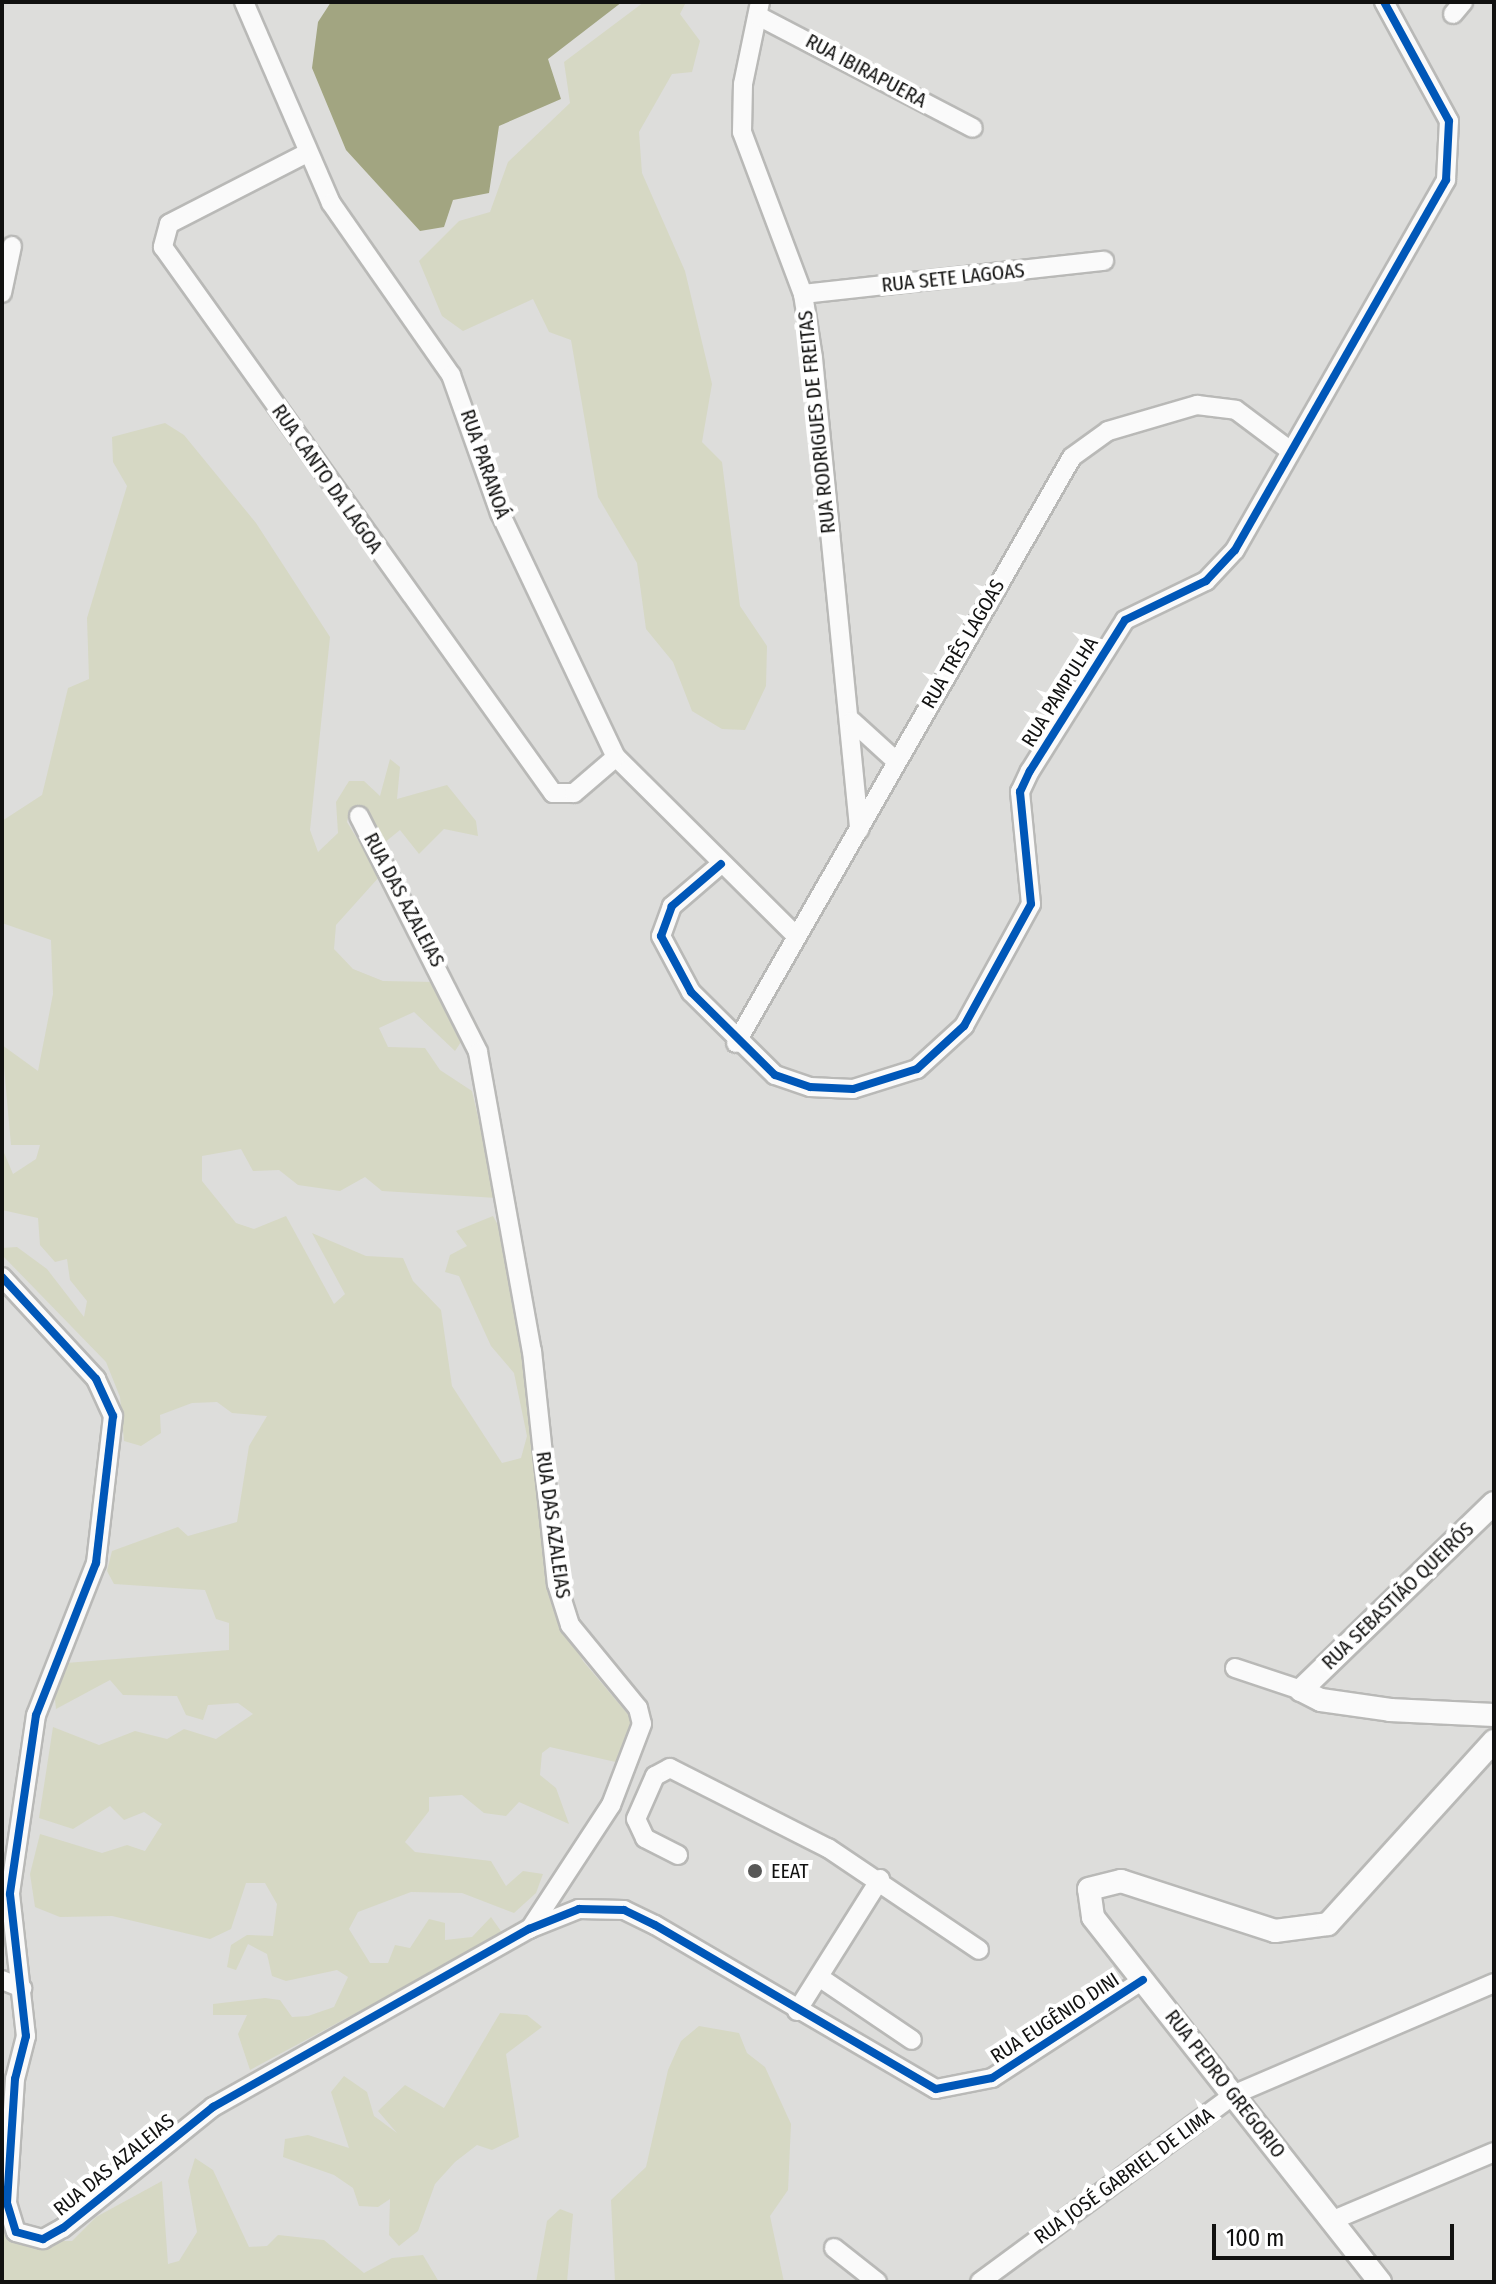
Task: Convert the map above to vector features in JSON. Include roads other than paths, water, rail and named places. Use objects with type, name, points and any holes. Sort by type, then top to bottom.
[{"type":"street","name":"RUA PARANOÁ","points":[[244,2],[292,102],[307,153],[331,203],[451,375],[500,513],[616,757],[794,934]]},
{"type":"street","name":"RUA PAMPULHA","points":[[721,864],[672,906],[661,936],[691,992],[736,1043],[775,1075],[810,1087],[853,1089],[917,1069],[964,1026],[1031,904],[1020,792],[1030,771],[1125,620],[1222,567],[1446,180],[1449,121],[1384,2]]},
{"type":"street","name":"RUA IBIRAPUERA","points":[[759,9],[973,128]]},
{"type":"street","name":"RUA RODRIGUES DE FREITAS","points":[[759,9],[742,132],[803,294],[859,830]]},
{"type":"street","name":"RUA CANTO DA LAGOA","points":[[307,153],[169,224],[163,247],[553,793],[574,793],[616,757]]},
{"type":"street","points":[[2,293],[12,246]]},
{"type":"street","name":"RUA SETE LAGOAS","points":[[803,294],[1104,261]]},
{"type":"street","name":"RUA TRÊS LAGOAS","points":[[736,1043],[794,934],[859,830],[896,761],[1087,442],[1197,405],[1218,405],[1288,449]]},
{"type":"street","points":[[847,711],[857,733],[896,761]]},
{"type":"street","name":"RUA DAS AZALEIAS","points":[[2,1277],[96,1379],[113,1416],[96,1563],[36,1715],[10,1894],[26,2036],[15,2079],[7,2221],[26,2239],[43,2239],[213,2107],[529,1929],[611,1805],[642,1724],[638,1708],[576,1636],[557,1584],[532,1351],[478,1052],[359,816]]},
{"type":"street","name":"RUA SEBASTIÃO QUEIRÓS","points":[[1301,1690],[1494,1503]]},
{"type":"street","points":[[1235,1668],[1321,1700],[1390,1710],[1494,1715]]},
{"type":"street","name":"RUA PEDRO GREGORIO","points":[[1380,2282],[1093,1917],[1087,1901],[1095,1882],[1121,1881],[1275,1931],[1328,1924],[1494,1741]]},
{"type":"street","points":[[678,1855],[645,1838],[636,1819],[655,1776],[670,1768],[880,1879],[979,1950]]},
{"type":"street","points":[[529,1929],[579,1909],[624,1910],[797,2011],[880,1879]]},
{"type":"street","points":[[819,1977],[912,2040]]},
{"type":"street","points":[[2,1980],[22,1988]]},
{"type":"street","name":"RUA EUGÊNIO DINI","points":[[797,2011],[936,2089],[992,2078],[1143,1980]]},
{"type":"street","name":"RUA JOSÉ GABRIEL DE LIMA","points":[[980,2282],[1235,2094],[1494,1983]]},
{"type":"street","points":[[1331,2221],[1494,2152]]},
{"type":"street","points":[[834,2248],[877,2282]]},
{"type":"place","name":"EEAT","points":[[755,1871]]}]
